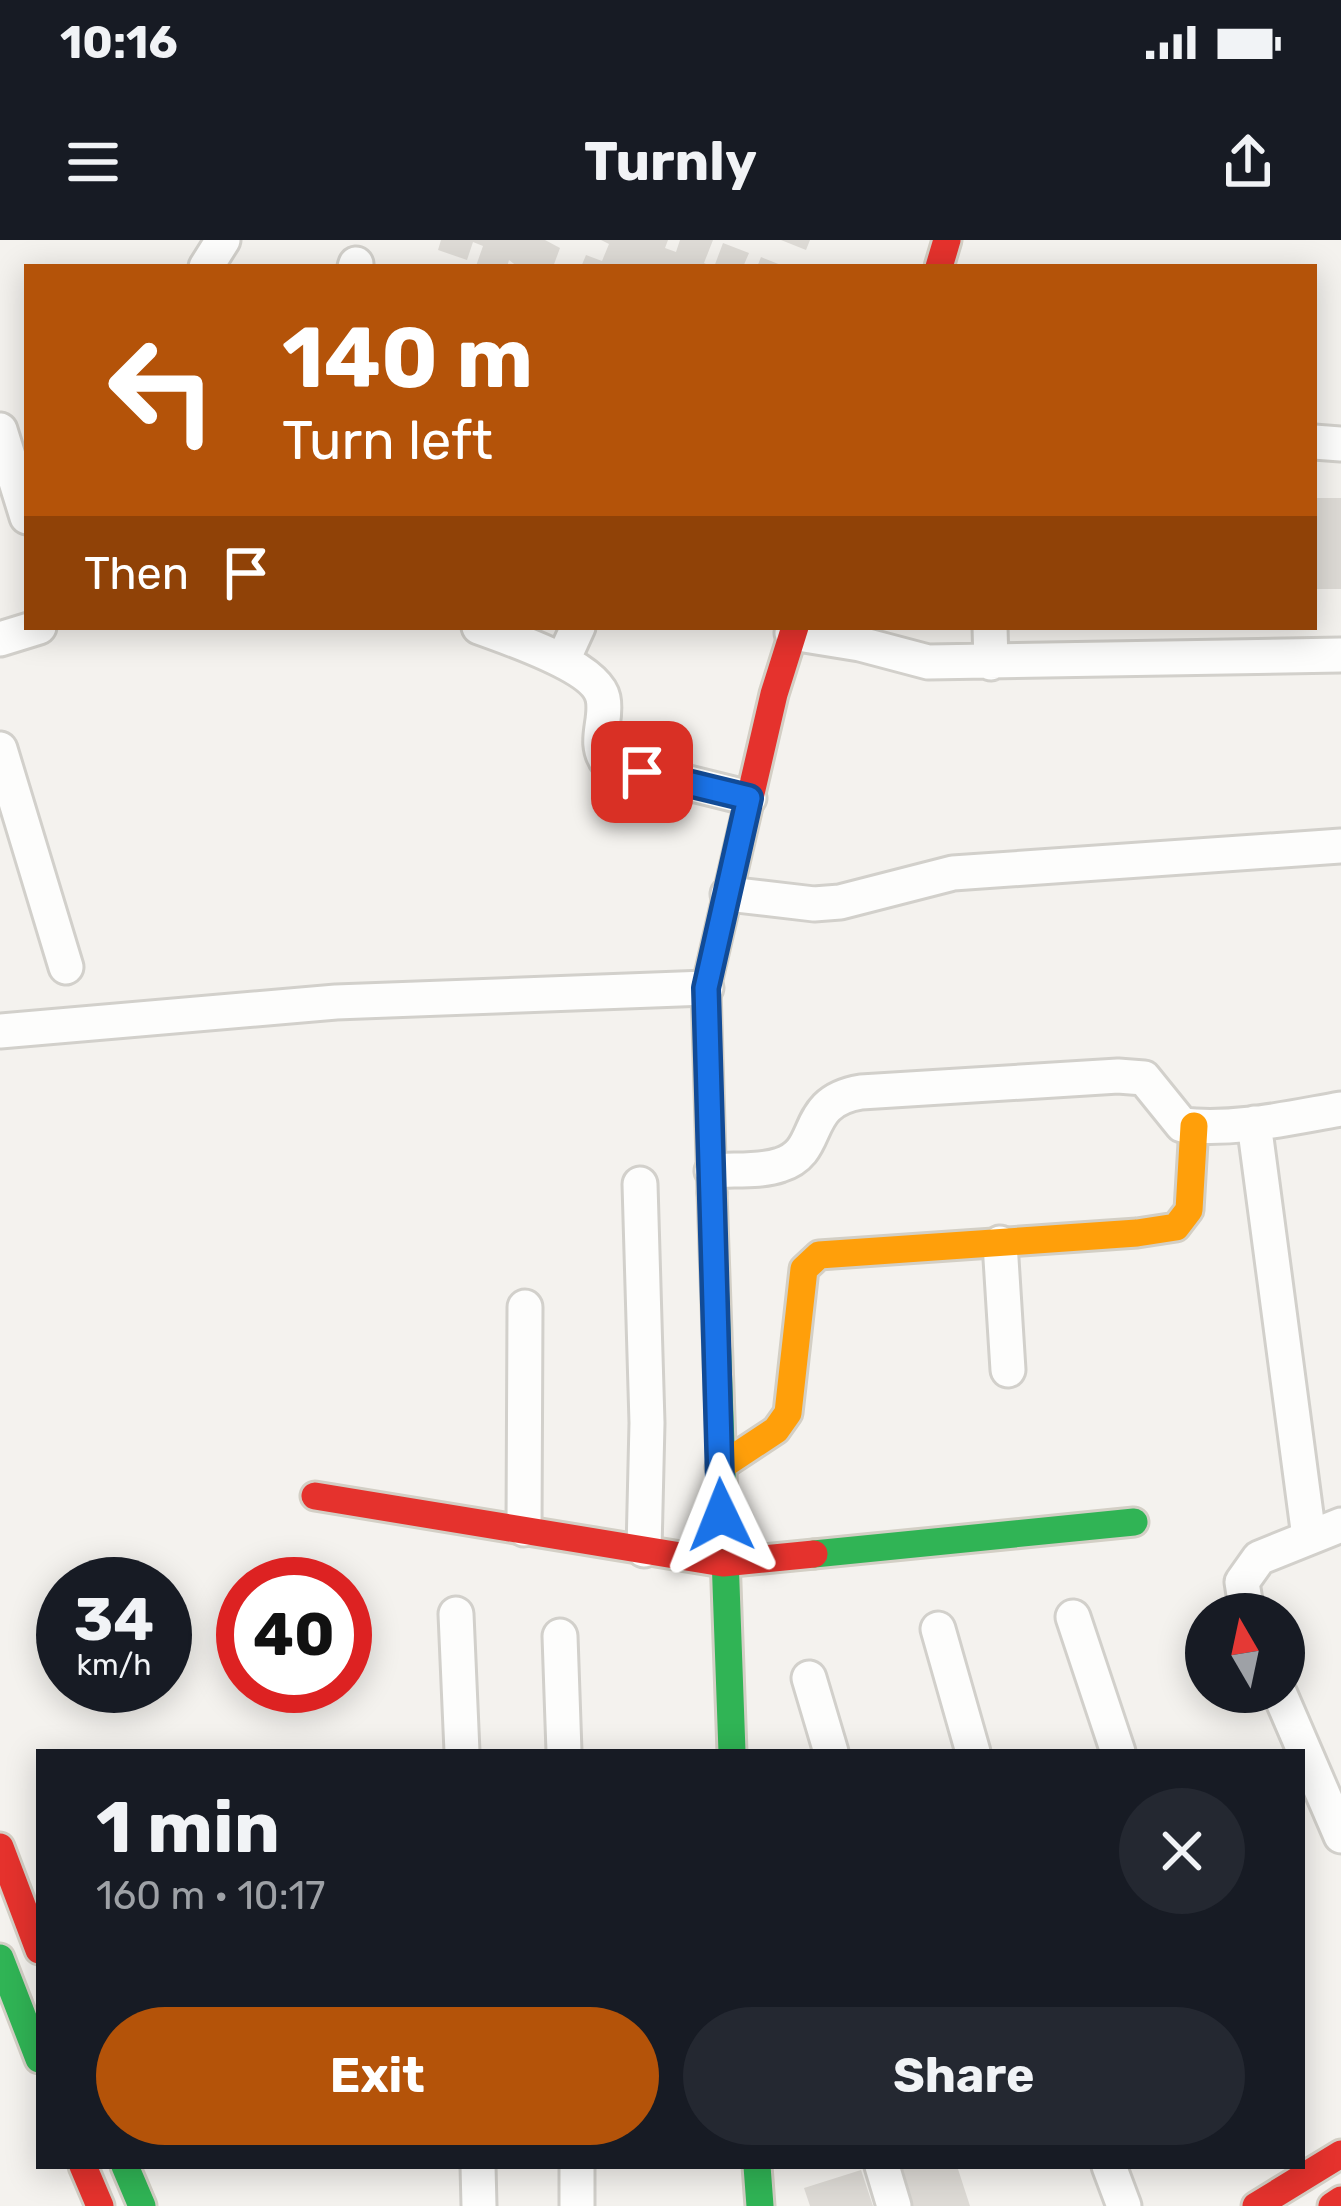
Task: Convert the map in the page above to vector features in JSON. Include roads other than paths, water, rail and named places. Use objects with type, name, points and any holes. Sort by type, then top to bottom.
[{"type":"street","points":[[0,430],[24,507]]},
{"type":"street","points":[[0,639],[29,630]]},
{"type":"street","points":[[486,630],[563,661],[603,694],[599,743],[608,763],[749,798]]},
{"type":"street","points":[[563,661],[577,630]]},
{"type":"street","points":[[733,1749],[719,1467],[706,988],[793,630],[928,662],[1341,655]]},
{"type":"street","points":[[990,630],[991,663]]},
{"type":"street","points":[[0,749],[66,967]]},
{"type":"street","points":[[728,894],[814,904],[840,902],[953,873],[1341,846]]},
{"type":"street","points":[[0,1031],[336,1002],[706,988]]},
{"type":"street","points":[[712,1171],[780,1166],[802,1153],[823,1108],[837,1096],[861,1092],[1118,1076],[1144,1078],[1182,1125],[1254,1124],[1341,1109]]},
{"type":"street","points":[[1254,1124],[1309,1538]]},
{"type":"street","points":[[719,1467],[776,1430],[788,1413],[801,1282],[810,1261],[819,1255],[1137,1233],[1179,1226],[1190,1210],[1194,1126]]},
{"type":"street","points":[[640,1184],[647,1423],[644,1550]]},
{"type":"street","points":[[1000,1243],[1008,1370]]},
{"type":"street","points":[[524,1529],[525,1307]]},
{"type":"street","points":[[315,1496],[723,1563],[1135,1522]]},
{"type":"street","points":[[1243,1593],[1241,1582],[1259,1558],[1341,1525]]},
{"type":"street","points":[[456,1614],[462,1749]]},
{"type":"street","points":[[1072,1617],[1117,1749]]},
{"type":"street","points":[[938,1629],[972,1749]]},
{"type":"street","points":[[560,1636],[564,1749]]},
{"type":"street","points":[[809,1678],[830,1749]]},
{"type":"street","points":[[1289,1713],[1304,1749]]},
{"type":"street","points":[[1305,1751],[1341,1836]]},
{"type":"street","points":[[0,1846],[36,1942]]},
{"type":"street","points":[[0,1958],[36,2051]]},
{"type":"street","points":[[1256,2206],[1336,2157],[1341,2201],[1332,2206]]},
{"type":"street","points":[[84,2169],[100,2206]]},
{"type":"street","points":[[126,2169],[142,2206]]},
{"type":"street","points":[[478,2169],[479,2206]]},
{"type":"street","points":[[577,2169],[578,2206]]},
{"type":"street","points":[[757,2169],[760,2206]]},
{"type":"street","points":[[883,2169],[894,2206]]},
{"type":"street","points":[[1110,2169],[1124,2206]]}]
